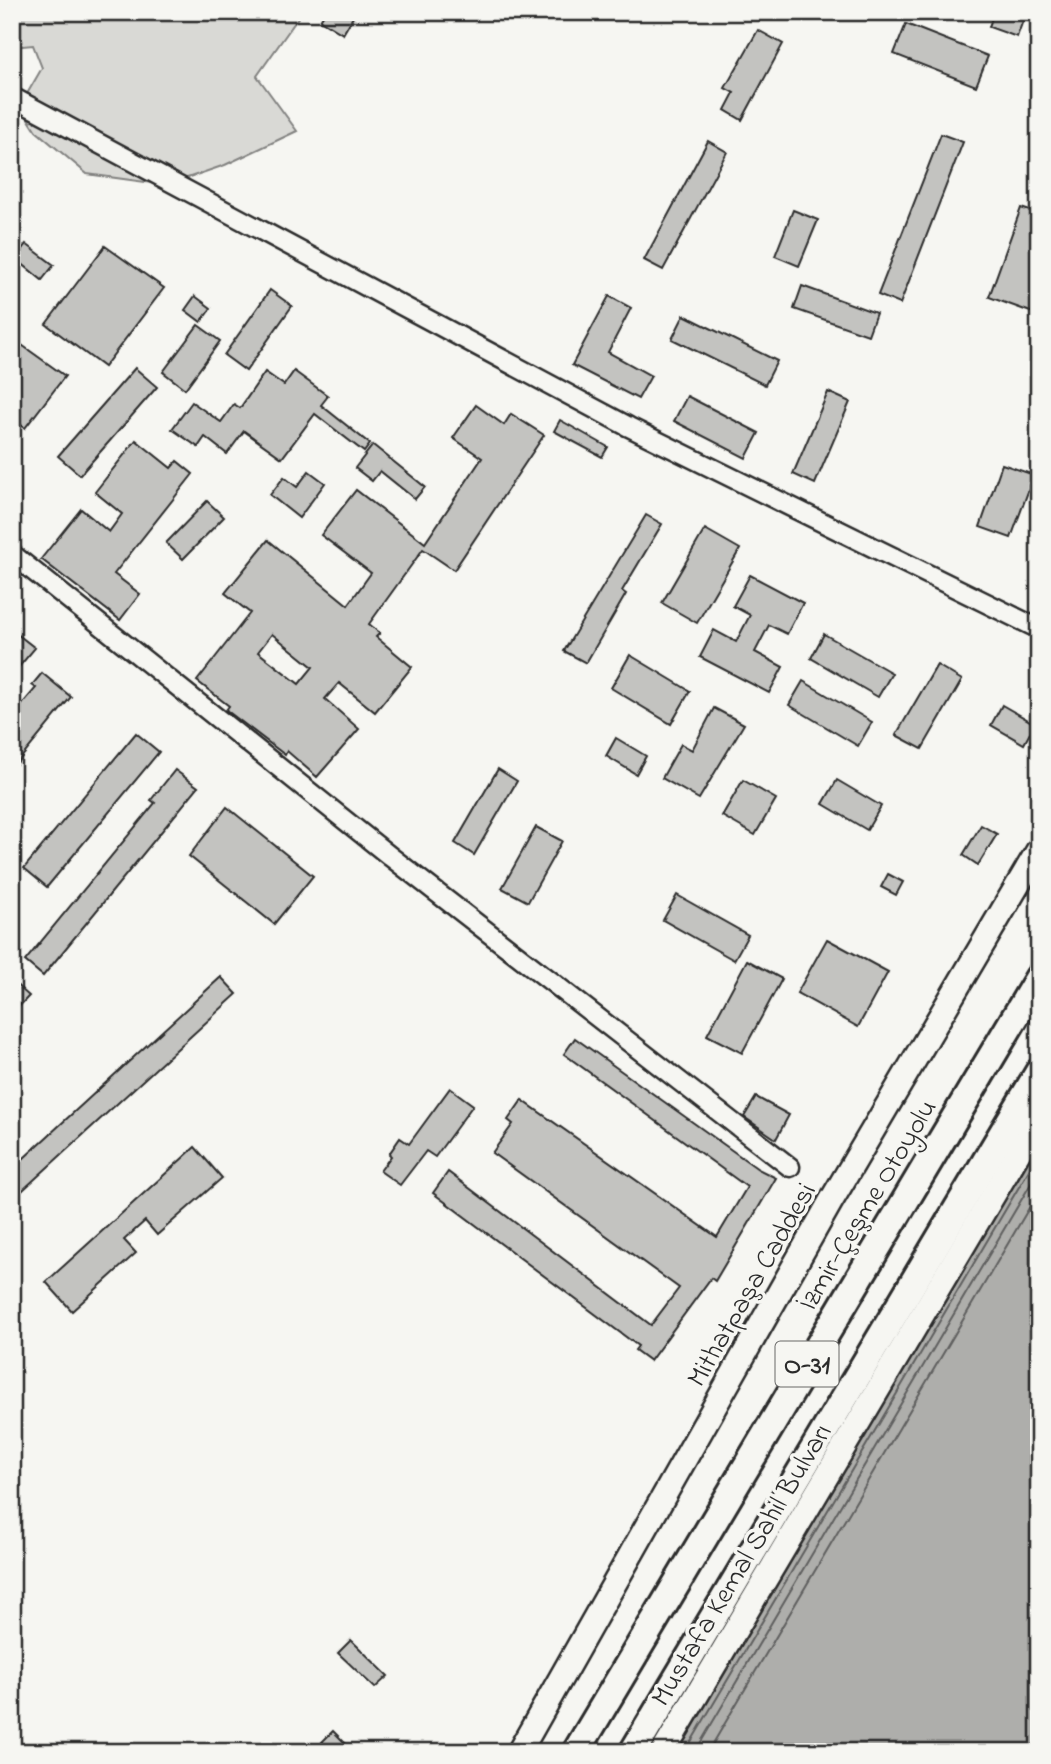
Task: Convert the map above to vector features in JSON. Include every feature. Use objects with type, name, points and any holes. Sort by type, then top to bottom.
[{"type":"highway","name":"İzmir-Çeşme Otoyolu","points":[[576,1752],[1039,977]]},
{"type":"highway","name":"O-31","points":[[633,1752],[1039,1072]]},
{"type":"main road","name":"Mithatpaşa Caddesi","points":[[519,1752],[831,1201],[1039,849]]},
{"type":"main road","name":"Mustafa Kemal Sahil Bulvarı","points":[[663,1752],[1039,1118]]},
{"type":"lane","points":[[12,97],[629,427],[1039,629]]},
{"type":"lane","points":[[12,554],[391,857],[790,1167]]},
{"type":"shaded area","points":[[12,12],[302,12],[257,76],[297,131],[225,165],[167,185],[87,174],[36,131],[20,106],[42,68],[33,45],[12,47]]},
{"type":"water","points":[[1039,1139],[1039,1752],[677,1752]]},
{"type":"building","points":[[325,12],[356,12],[343,34],[320,20]]},
{"type":"building","points":[[994,12],[1026,12],[1017,37],[989,27]]},
{"type":"building","points":[[906,24],[988,56],[976,86],[894,54]]},
{"type":"building","points":[[758,30],[783,44],[742,120],[725,110],[734,93],[725,88]]},
{"type":"building","points":[[941,134],[963,142],[900,304],[878,295]]},
{"type":"building","points":[[708,141],[727,152],[663,270],[644,260]]},
{"type":"building","points":[[1021,208],[1039,214],[1039,315],[989,297]]},
{"type":"building","points":[[793,210],[818,220],[799,266],[775,256]]},
{"type":"building","points":[[26,244],[54,265],[42,280],[15,258]]},
{"type":"building","points":[[105,246],[164,288],[104,367],[46,324]]},
{"type":"building","points":[[802,286],[876,313],[868,335],[794,309]]},
{"type":"building","points":[[270,290],[292,306],[246,371],[224,355]]},
{"type":"building","points":[[195,296],[211,308],[201,322],[185,310]]},
{"type":"building","points":[[609,296],[631,308],[608,352],[651,376],[638,399],[572,365]]},
{"type":"building","points":[[684,315],[777,361],[765,385],[672,339]]},
{"type":"building","points":[[198,325],[220,341],[185,389],[163,372]]},
{"type":"building","points":[[12,338],[65,376],[25,428],[12,418]]},
{"type":"building","points":[[135,368],[157,387],[80,475],[58,456]]},
{"type":"building","points":[[294,371],[328,396],[321,405],[370,444],[364,452],[315,414],[282,458],[244,431],[227,454],[205,437],[198,447],[172,429],[192,402],[221,422],[234,404],[240,408],[265,372],[284,385]]},
{"type":"building","points":[[828,392],[850,402],[815,484],[793,474]]},
{"type":"building","points":[[687,396],[759,433],[746,458],[674,421]]},
{"type":"building","points":[[476,405],[504,425],[511,414],[544,435],[454,570],[423,549],[369,624],[380,633],[376,637],[412,667],[375,712],[339,683],[325,699],[359,729],[317,777],[287,751],[285,755],[226,710],[229,706],[197,681],[250,613],[225,593],[268,540],[348,605],[371,573],[321,535],[356,490],[425,543],[482,458],[453,438]],"holes":[[[272,634],[313,667],[299,684],[258,652]]]},
{"type":"building","points":[[560,420],[608,447],[602,457],[554,431]]},
{"type":"building","points":[[136,440],[171,468],[177,461],[193,474],[114,574],[140,594],[120,620],[41,559],[81,509],[109,532],[122,514],[95,492]]},
{"type":"building","points":[[373,445],[425,487],[415,499],[380,471],[372,481],[355,468]]},
{"type":"building","points":[[1002,464],[1034,475],[1011,538],[980,527]]},
{"type":"building","points":[[309,471],[325,483],[299,518],[270,495],[284,477],[297,487]]},
{"type":"building","points":[[207,501],[224,517],[183,559],[166,543]]},
{"type":"building","points":[[646,515],[662,524],[622,591],[626,594],[586,663],[564,651]]},
{"type":"building","points":[[705,529],[740,549],[697,623],[662,603]]},
{"type":"building","points":[[750,575],[803,603],[787,634],[769,625],[755,652],[783,667],[769,693],[700,657],[714,630],[736,642],[750,615],[733,606]]},
{"type":"building","points":[[12,630],[35,648],[12,675]]},
{"type":"building","points":[[824,634],[892,673],[878,697],[811,658]]},
{"type":"building","points":[[630,655],[690,691],[671,724],[611,688]]},
{"type":"building","points":[[937,665],[962,680],[922,749],[896,735]]},
{"type":"building","points":[[42,673],[71,697],[12,769],[12,716],[36,688],[32,685]]},
{"type":"building","points":[[803,681],[872,722],[858,746],[789,705]]},
{"type":"building","points":[[1002,705],[1035,724],[1024,744],[991,725]]},
{"type":"building","points":[[714,708],[744,724],[699,799],[662,778],[681,744],[692,750]]},
{"type":"building","points":[[136,733],[159,752],[47,887],[24,868]]},
{"type":"building","points":[[616,738],[646,756],[636,774],[606,756]]},
{"type":"building","points":[[498,769],[517,781],[474,855],[455,843]]},
{"type":"building","points":[[175,770],[198,787],[43,976],[25,961],[155,803],[151,800]]},
{"type":"building","points":[[743,780],[776,799],[755,835],[722,816]]},
{"type":"building","points":[[837,780],[881,806],[867,830],[823,804]]},
{"type":"building","points":[[227,807],[313,876],[274,924],[189,856]]},
{"type":"building","points":[[981,825],[997,834],[978,865],[963,855]]},
{"type":"building","points":[[536,827],[562,841],[528,902],[502,888]]},
{"type":"building","points":[[888,874],[903,882],[896,895],[881,887]]},
{"type":"building","points":[[677,895],[748,935],[734,960],[663,920]]},
{"type":"building","points":[[827,939],[888,972],[858,1027],[797,993]]},
{"type":"building","points":[[747,960],[782,979],[742,1053],[707,1035]]},
{"type":"building","points":[[221,977],[237,994],[12,1200],[12,1169]]},
{"type":"building","points":[[12,981],[29,996],[12,1014]]},
{"type":"building","points":[[575,1038],[758,1169],[776,1178],[715,1281],[711,1278],[650,1361],[635,1350],[638,1346],[433,1193],[448,1172],[651,1325],[679,1288],[492,1153],[513,1124],[508,1120],[522,1100],[717,1237],[747,1187],[564,1054]]},
{"type":"building","points":[[450,1088],[473,1105],[435,1157],[426,1151],[400,1185],[380,1171],[400,1138],[409,1144]]},
{"type":"building","points":[[756,1097],[789,1115],[776,1139],[744,1117]]},
{"type":"building","points":[[195,1147],[222,1178],[157,1235],[145,1221],[124,1240],[136,1253],[72,1311],[46,1282]]},
{"type":"building","points":[[351,1640],[388,1676],[375,1688],[338,1653]]},
{"type":"building","points":[[333,1731],[354,1752],[333,1752],[322,1742]]}]
